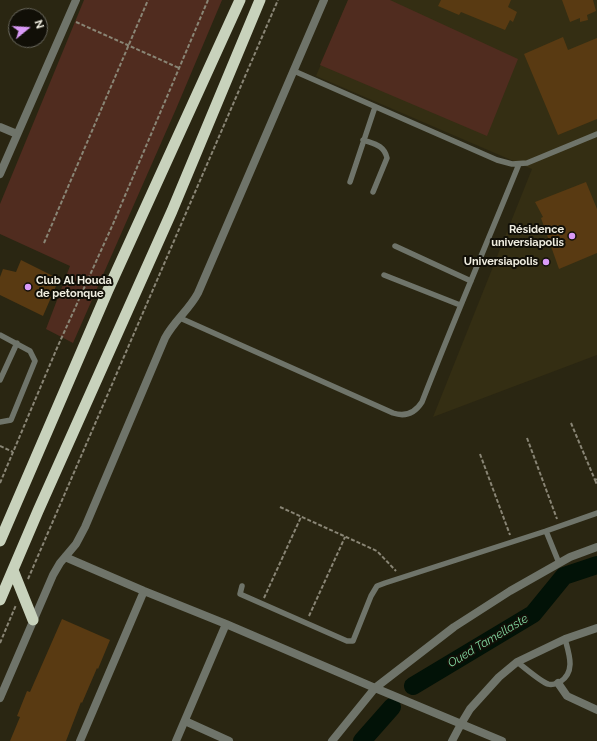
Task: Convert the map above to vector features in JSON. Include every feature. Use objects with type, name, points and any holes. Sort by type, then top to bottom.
[{"type":"highway","points":[[0,541],[108,290],[240,0]]},
{"type":"highway","points":[[0,600],[172,211],[260,0]]},
{"type":"highway","points":[[13,570],[33,620]]},
{"type":"street","points":[[0,174],[76,0]]},
{"type":"street","points":[[0,698],[53,575],[76,544],[85,527],[165,338],[171,327],[190,306],[198,293],[324,0]]},
{"type":"street","points":[[0,127],[17,134]]},
{"type":"street","points":[[332,741],[375,688],[454,627],[510,591],[559,563],[570,557],[597,547]]},
{"type":"street","points":[[65,557],[502,741]]},
{"type":"street","points":[[80,741],[144,591]]},
{"type":"street","points":[[176,741],[226,624]]},
{"type":"street","points":[[452,741],[470,709],[499,677],[517,662],[566,639],[597,628]]},
{"type":"street","points":[[558,683],[567,696],[597,710]]},
{"type":"street","points":[[185,721],[229,741]]},
{"type":"lane","points":[[294,71],[497,160],[512,164],[519,164],[534,160],[597,134]]},
{"type":"lane","points":[[350,182],[375,107]]},
{"type":"lane","points":[[363,140],[383,148],[386,152],[387,158],[373,192]]},
{"type":"lane","points":[[180,318],[393,413],[404,415],[415,411],[422,402],[460,305],[519,164]]},
{"type":"lane","points":[[395,246],[471,281]]},
{"type":"lane","points":[[384,275],[460,305]]},
{"type":"lane","points":[[0,336],[17,343],[30,351],[35,361],[11,420],[0,422]]},
{"type":"lane","points":[[0,380],[17,343]]},
{"type":"lane","points":[[242,586],[240,594],[347,641],[353,641],[377,586],[597,513]]},
{"type":"lane","points":[[546,531],[559,563]]},
{"type":"lane","points":[[517,662],[548,684],[558,683],[565,678],[570,669],[570,659],[566,639]]},
{"type":"path","points":[[44,243],[148,0]]},
{"type":"path","points":[[0,482],[57,348],[113,224],[208,0]]},
{"type":"path","points":[[0,643],[50,524],[278,0]]},
{"type":"path","points":[[68,18],[179,68]]},
{"type":"path","points":[[571,423],[597,485]]},
{"type":"path","points":[[527,438],[560,526]]},
{"type":"path","points":[[0,446],[13,452]]},
{"type":"path","points":[[480,454],[513,542]]},
{"type":"path","points":[[280,507],[377,551],[402,578]]},
{"type":"path","points":[[262,604],[301,517]]},
{"type":"path","points":[[306,623],[345,537]]},
{"type":"shaded area","points":[[84,0],[222,0],[176,109],[73,343],[46,329],[70,266],[0,234],[0,204]]},
{"type":"shaded area","name":"Universiapolis","points":[[348,0],[597,0],[597,355],[433,417],[532,169],[316,76]]},
{"type":"shaded area","points":[[348,0],[390,0],[518,59],[487,136],[320,65]]},
{"type":"building","points":[[441,0],[511,0],[508,7],[517,12],[513,22],[510,20],[505,30],[461,12],[459,15],[438,6]]},
{"type":"building","points":[[562,0],[593,0],[596,11],[587,15],[588,20],[580,22],[580,18],[570,22]]},
{"type":"building","points":[[563,37],[568,50],[597,38],[597,119],[558,135],[524,54]]},
{"type":"building","name":"Résidence universiapolis","points":[[586,182],[597,209],[597,253],[559,269],[541,218],[543,217],[535,202]]},
{"type":"building","name":"Club Al Houda de petonque","points":[[21,260],[59,279],[43,316],[0,295],[0,277],[3,269],[16,272]]},
{"type":"building","points":[[62,619],[110,640],[98,669],[97,668],[82,703],[81,702],[66,741],[10,741],[20,717],[17,716],[27,691],[30,692]]},
{"type":"waterway","name":"Oued Tamellaste","points":[[413,686],[533,614],[564,576],[597,565]]},
{"type":"waterway","name":"Oued Tamellaste","points":[[362,741],[392,707]]},
{"type":"place","name":"Résidence universiapolis","points":[[572,236]]},
{"type":"place","name":"Universiapolis","points":[[546,262]]},
{"type":"place","name":"Club Al Houda de petonque","points":[[28,287]]}]
